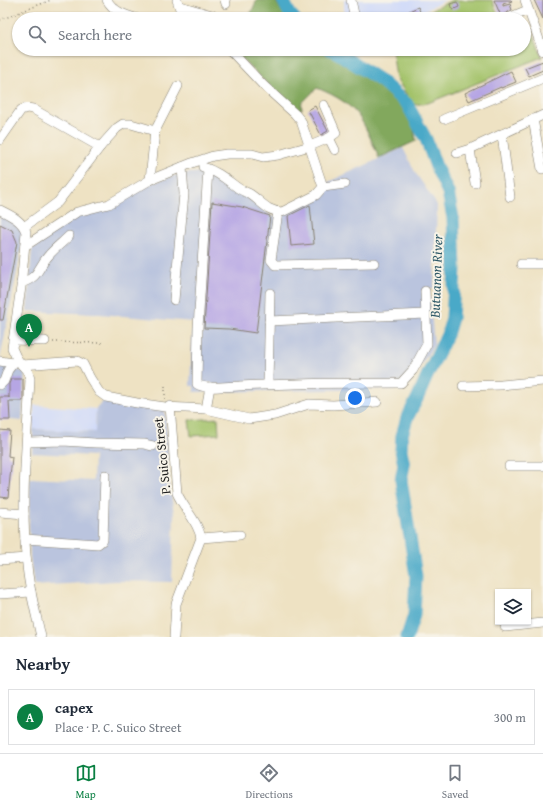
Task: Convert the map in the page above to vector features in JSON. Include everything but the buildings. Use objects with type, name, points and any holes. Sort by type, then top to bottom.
[{"type":"street","points":[[107,0],[118,12]]},
{"type":"street","points":[[352,0],[351,5],[353,12]]},
{"type":"street","points":[[523,12],[528,10],[525,0]]},
{"type":"street","points":[[179,3],[204,12]]},
{"type":"street","points":[[531,18],[543,52]]},
{"type":"street","points":[[236,56],[263,85],[301,121],[323,187]]},
{"type":"street","points":[[444,118],[543,78]]},
{"type":"street","points":[[150,180],[155,131],[178,86]]},
{"type":"street","points":[[25,246],[77,212],[109,204],[150,180],[192,163],[212,156],[227,154],[252,154],[263,157],[278,155],[310,146],[329,138],[336,133],[324,105]]},
{"type":"street","points":[[0,140],[21,110],[27,108],[33,109],[100,147]]},
{"type":"street","points":[[457,153],[470,149],[533,119],[543,116]]},
{"type":"street","points":[[533,119],[542,169]]},
{"type":"street","points":[[24,227],[58,202],[100,147],[117,128],[123,124],[131,124],[155,131]]},
{"type":"street","points":[[502,134],[510,196]]},
{"type":"street","points":[[329,138],[335,150]]},
{"type":"street","points":[[470,149],[475,183]]},
{"type":"street","points":[[192,163],[217,173],[240,190],[248,193],[265,208],[278,212],[282,212],[316,195],[323,187],[345,184]]},
{"type":"street","points":[[174,300],[184,194],[182,167]]},
{"type":"street","points":[[208,169],[198,328],[197,384],[210,387],[268,384],[401,383],[413,370],[427,344],[425,291]]},
{"type":"street","points":[[0,210],[17,219],[24,227],[26,232],[12,348],[17,363],[28,372],[30,379],[24,514],[25,539],[31,592],[41,637]]},
{"type":"street","points":[[278,212],[271,260],[275,265],[374,263]]},
{"type":"street","points":[[21,283],[36,276],[41,265],[48,256],[69,236]]},
{"type":"street","points":[[522,264],[543,264]]},
{"type":"street","points":[[268,384],[270,293]]},
{"type":"street","points":[[269,321],[426,314]]},
{"type":"street","points":[[13,340],[46,341]]},
{"type":"street","points":[[0,361],[17,363],[77,361],[84,364],[90,378],[99,392],[106,397],[167,406],[206,409],[249,419],[275,416],[309,404],[333,405],[377,402]]},
{"type":"street","points":[[0,385],[4,381],[8,370],[17,363]]},
{"type":"street","points":[[463,386],[501,385],[543,381]]},
{"type":"street","points":[[206,409],[210,387]]},
{"type":"street","name":"P. Suico Street","points":[[167,406],[177,493],[180,501],[198,527],[201,538]]},
{"type":"street","points":[[27,442],[63,441],[144,444],[153,446]]},
{"type":"street","points":[[509,466],[543,466]]},
{"type":"street","points":[[25,539],[98,544],[103,540],[105,475]]},
{"type":"street","points":[[0,512],[24,514]]},
{"type":"street","points":[[174,637],[176,604],[201,538],[240,535]]},
{"type":"street","points":[[0,560],[26,558]]},
{"type":"street","points":[[0,594],[31,592]]},
{"type":"street","points":[[505,627],[543,623]]},
{"type":"path","points":[[20,12],[51,0]]},
{"type":"path","points":[[0,20],[12,15]]},
{"type":"path","points":[[46,341],[103,343]]},
{"type":"path","points":[[165,383],[167,406]]},
{"type":"shaded area","points":[[344,0],[446,0],[422,12],[344,12]]},
{"type":"shaded area","points":[[403,148],[415,172],[437,205],[434,288],[429,289],[434,345],[405,389],[194,392],[194,386],[190,386],[193,322],[100,314],[27,311],[32,249],[74,217],[116,205],[149,184],[179,174],[204,172],[251,200],[273,217],[327,190],[326,183]]},
{"type":"shaded area","points":[[0,213],[13,220],[22,230],[23,241],[0,359]]},
{"type":"shaded area","points":[[0,365],[25,372],[22,421],[0,419]]},
{"type":"shaded area","points":[[104,400],[165,409],[170,485],[174,515],[172,582],[116,581],[34,586],[30,557],[30,478],[93,481],[94,456],[32,453],[33,429],[95,432],[96,409]]},
{"type":"shaded area","points":[[34,405],[96,409],[95,432],[33,429]]},
{"type":"green space","points":[[257,0],[275,0],[283,12],[251,12]]},
{"type":"green space","points":[[452,0],[492,0],[497,12],[428,12]]},
{"type":"green space","points":[[531,30],[542,57],[428,103],[413,105],[396,78],[393,56],[531,56]]},
{"type":"green space","points":[[240,56],[334,56],[338,58],[367,75],[395,97],[403,106],[414,128],[416,141],[379,158],[363,123],[351,107],[331,94],[317,88],[301,104],[302,109],[298,111],[293,110],[286,100]]},
{"type":"green space","points":[[218,418],[219,434],[191,436],[189,420]]},
{"type":"waterway","name":"Butuanon River","points":[[283,0],[289,12]]},
{"type":"waterway","name":"Butuanon River","points":[[343,56],[381,81],[407,104],[426,139],[437,169],[448,192],[453,218],[455,269],[452,318],[447,335],[407,418],[402,435],[401,450],[404,465],[401,480],[416,576],[414,615],[407,637]]},
{"type":"place","name":"capex","points":[[29,347]]}]
